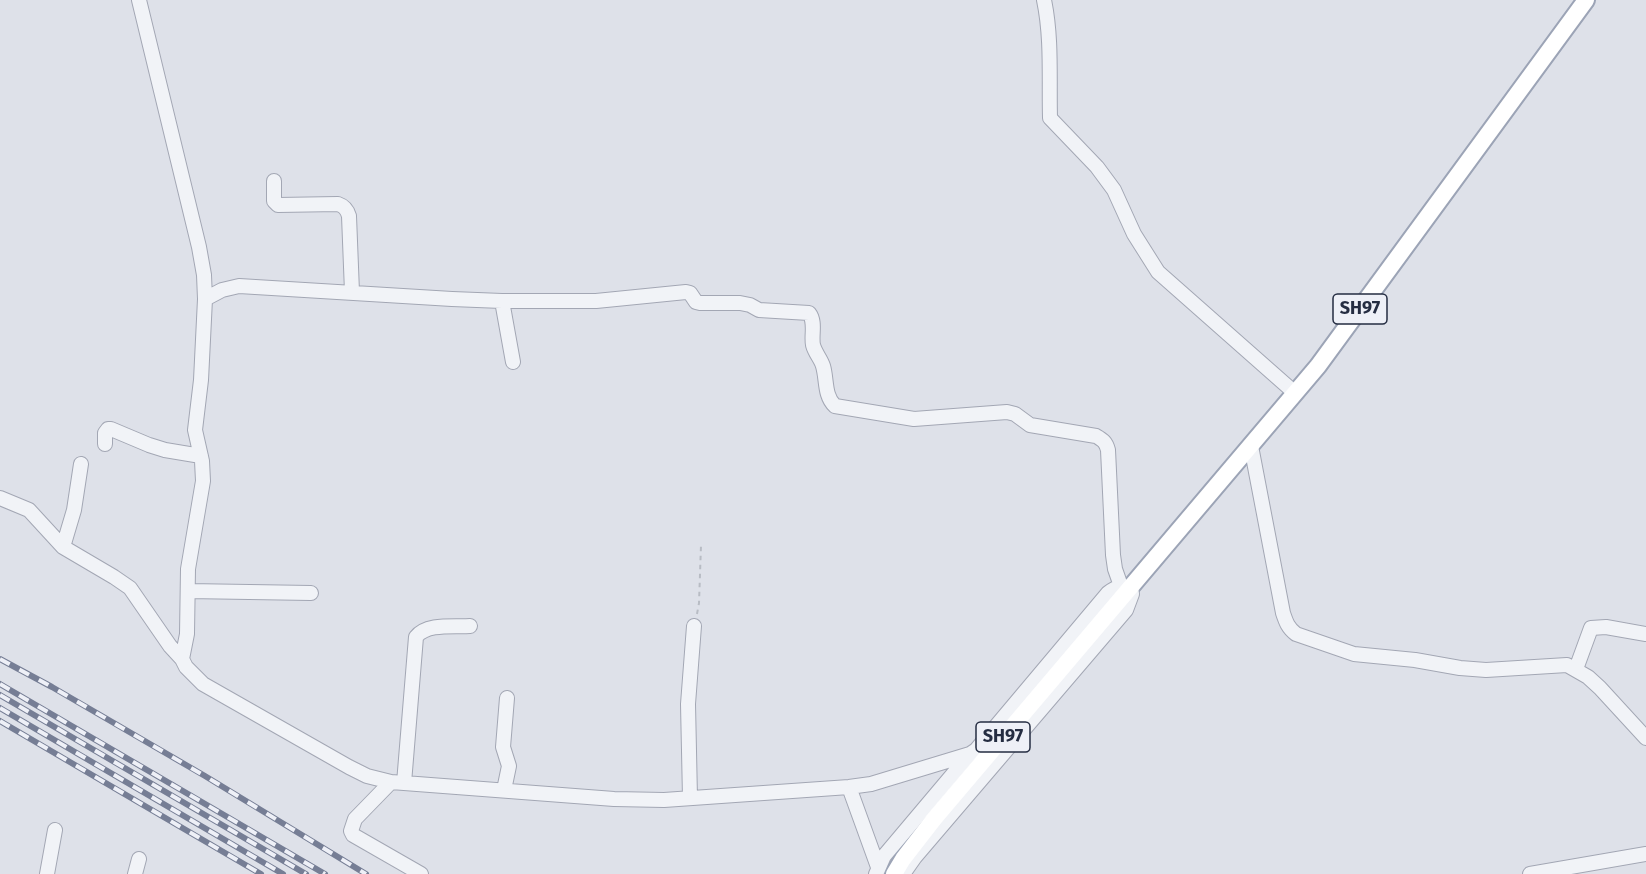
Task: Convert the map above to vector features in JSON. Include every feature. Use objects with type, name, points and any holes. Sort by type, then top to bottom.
[{"type":"main road","name":"SH97","points":[[894,874],[934,819],[1117,604],[1126,587],[1251,446],[1318,366],[1586,0]]},
{"type":"street","points":[[139,0],[204,275],[201,380],[195,430],[201,456],[203,481],[188,569],[187,634],[182,659]]},
{"type":"street","points":[[1044,0],[1049,44],[1050,118],[1097,167],[1114,190],[1134,234],[1158,272],[1295,393]]},
{"type":"street","points":[[274,181],[274,201],[278,205],[338,204],[347,210],[352,292]]},
{"type":"street","points":[[205,298],[222,290],[239,286],[502,301],[596,302],[686,292],[700,303],[740,303],[759,310],[809,313],[813,318],[813,348],[823,367],[828,397],[835,406],[914,418],[1007,412],[1015,414],[1030,425],[1103,439],[1108,450],[1114,562],[1132,594],[1126,610],[915,857],[903,874]]},
{"type":"street","points":[[502,301],[513,362]]},
{"type":"street","points":[[105,444],[105,434],[108,429],[111,429],[149,446],[201,456]]},
{"type":"street","points":[[1251,446],[1283,613],[1290,629],[1296,634],[1354,654],[1415,660],[1460,668],[1486,670],[1560,664],[1576,669],[1600,688],[1646,738]]},
{"type":"street","points":[[63,547],[74,510],[81,464]]},
{"type":"street","points":[[0,498],[29,510],[63,547],[130,588],[170,646],[203,684],[368,776],[397,783],[648,800],[871,784],[970,754]]},
{"type":"street","points":[[877,870],[884,856],[1108,592],[1114,588],[1126,587]]},
{"type":"street","points":[[188,591],[311,593]]},
{"type":"street","points":[[421,874],[353,835],[351,831],[355,819],[397,783],[416,637],[423,630],[430,628],[470,626]]},
{"type":"street","points":[[690,798],[688,704],[694,626]]},
{"type":"street","points":[[1576,669],[1591,628],[1606,627],[1646,634]]},
{"type":"street","points":[[504,790],[509,766],[503,747],[507,698]]},
{"type":"street","points":[[849,787],[877,870]]},
{"type":"street","points":[[47,874],[55,830]]},
{"type":"street","points":[[1530,874],[1646,855]]},
{"type":"street","points":[[135,874],[139,859]]},
{"type":"path","points":[[694,626],[699,603],[701,545]]},
{"type":"railway","points":[[0,659],[205,776],[366,874]]},
{"type":"railway","points":[[0,684],[325,874]]},
{"type":"railway","points":[[0,695],[306,874]]},
{"type":"railway","points":[[0,708],[283,874]]},
{"type":"railway","points":[[0,721],[261,874]]}]
